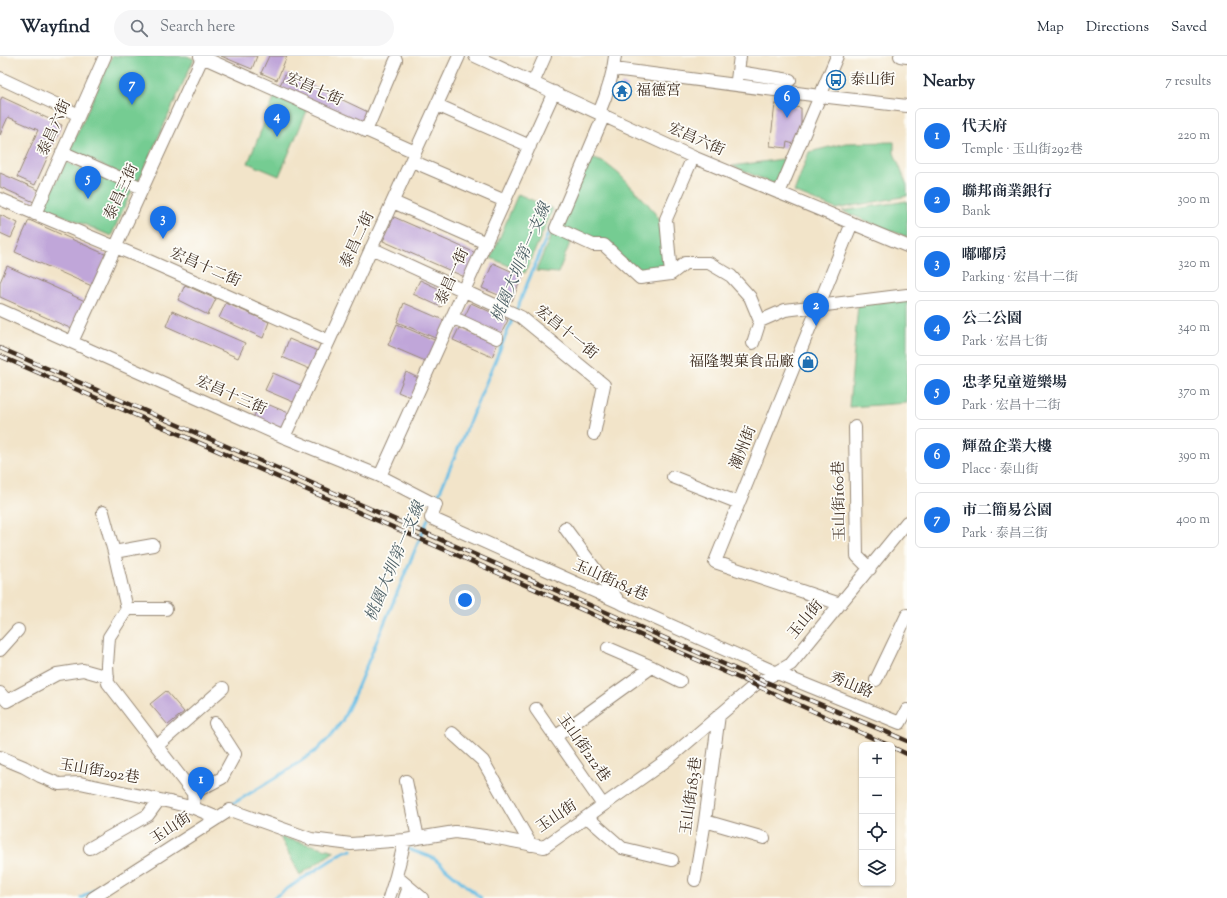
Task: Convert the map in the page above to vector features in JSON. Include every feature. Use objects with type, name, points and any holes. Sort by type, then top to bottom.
[{"type":"street","name":"泰昌六街","points":[[35,214],[105,56]]},
{"type":"street","name":"宏昌七街","points":[[202,56],[366,130],[413,157],[505,201]]},
{"type":"street","name":"泰昌三街","points":[[72,342],[202,56]]},
{"type":"street","name":"泰昌二街","points":[[284,437],[459,56]]},
{"type":"street","name":"宏昌六街","points":[[475,56],[694,157],[907,246]]},
{"type":"street","points":[[533,82],[545,56]]},
{"type":"street","points":[[615,56],[614,68],[608,90],[556,228],[593,245],[604,245],[640,278],[671,274],[685,263],[709,263],[731,276],[750,297],[760,321],[752,343]]},
{"type":"street","points":[[737,85],[740,56]]},
{"type":"street","points":[[779,193],[837,56]]},
{"type":"street","points":[[900,56],[907,57]]},
{"type":"street","points":[[366,130],[396,60]]},
{"type":"street","points":[[614,68],[820,96],[907,106]]},
{"type":"street","points":[[738,72],[790,80]]},
{"type":"street","points":[[0,78],[79,115]]},
{"type":"street","name":"泰昌一街","points":[[380,476],[554,92]]},
{"type":"street","points":[[437,105],[530,146]]},
{"type":"street","points":[[62,152],[142,188]]},
{"type":"street","points":[[671,274],[666,219],[694,157]]},
{"type":"street","name":"宏昌十二街","points":[[0,199],[115,247],[329,341]]},
{"type":"street","points":[[393,202],[486,243]]},
{"type":"street","name":"潮州街","points":[[840,604],[715,562],[852,223]]},
{"type":"street","name":"宏昌十一街","points":[[372,248],[515,314],[604,385],[594,434]]},
{"type":"street","points":[[760,321],[785,310],[907,295]]},
{"type":"street","name":"宏昌十三街","points":[[0,310],[284,437],[380,476],[434,504],[431,518]]},
{"type":"street","points":[[452,317],[497,338]]},
{"type":"street","name":"玉山街160巷","points":[[855,427],[857,556],[870,568]]},
{"type":"street","points":[[673,477],[739,503]]},
{"type":"street","points":[[103,512],[127,609],[109,637],[107,665],[108,683],[193,793],[195,808]]},
{"type":"street","name":"玉山街184巷","points":[[431,518],[777,673]]},
{"type":"street","name":"玉山街","points":[[93,898],[230,810],[311,839],[350,844],[404,845],[418,838],[456,832],[492,837],[544,848],[667,760],[755,685],[791,664],[907,522]]},
{"type":"street","points":[[565,528],[620,603]]},
{"type":"street","points":[[114,552],[153,545]]},
{"type":"street","points":[[127,609],[166,609]]},
{"type":"street","points":[[876,680],[907,615]]},
{"type":"street","points":[[0,650],[18,630]]},
{"type":"street","points":[[608,648],[680,681]]},
{"type":"street","points":[[555,737],[652,667]]},
{"type":"street","points":[[0,693],[7,701],[57,674],[83,670],[108,677]]},
{"type":"street","name":"秀山路","points":[[777,673],[900,723],[907,710]]},
{"type":"street","points":[[156,746],[223,688]]},
{"type":"street","name":"玉山街212巷","points":[[536,709],[603,805]]},
{"type":"street","name":"玉山街183巷","points":[[695,880],[705,821],[719,715]]},
{"type":"street","points":[[193,793],[222,778],[236,754],[215,723]]},
{"type":"street","points":[[452,733],[483,761],[531,845]]},
{"type":"street","name":"玉山街292巷","points":[[0,757],[59,784],[80,783],[195,808],[217,818]]},
{"type":"street","points":[[406,781],[418,838]]},
{"type":"street","points":[[90,848],[148,815],[159,800]]},
{"type":"street","points":[[587,817],[622,848],[672,860]]},
{"type":"street","points":[[705,821],[764,838]]},
{"type":"street","points":[[389,898],[404,845]]},
{"type":"street","points":[[396,876],[407,892],[422,898]]},
{"type":"green space","points":[[112,56],[187,56],[194,59],[138,182],[70,150]]},
{"type":"green space","points":[[275,96],[307,111],[279,176],[248,163]]},
{"type":"green space","points":[[894,142],[894,153],[907,185],[907,196],[836,209],[794,192],[809,152],[846,143]]},
{"type":"green space","points":[[589,157],[605,163],[619,174],[648,204],[659,219],[665,269],[640,272],[593,239],[560,225]]},
{"type":"green space","points":[[790,158],[777,185],[732,166]]},
{"type":"green space","points":[[66,162],[132,190],[111,236],[44,207]]},
{"type":"green space","points":[[518,194],[553,209],[525,273],[491,258]]},
{"type":"green space","points":[[907,201],[907,237],[842,211]]},
{"type":"green space","points":[[554,228],[572,238],[558,273],[536,271]]},
{"type":"green space","points":[[907,299],[907,403],[849,407],[858,305]]},
{"type":"green space","points":[[280,837],[335,851],[300,875]]},
{"type":"building","points":[[221,56],[257,56],[252,69]]},
{"type":"building","points":[[269,56],[287,56],[277,80],[261,73]]},
{"type":"building","points":[[286,73],[368,112],[362,126],[279,87]]},
{"type":"building","name":"福德宮","points":[[622,83],[628,86],[623,98],[616,95]]},
{"type":"building","points":[[2,97],[62,125],[35,185],[17,177],[38,130],[8,117],[0,135],[0,101]]},
{"type":"building","points":[[775,104],[801,108],[801,129],[797,145],[787,142],[786,148],[770,146]]},
{"type":"building","points":[[0,173],[39,190],[34,202],[0,187]]},
{"type":"building","points":[[0,215],[18,223],[11,238],[0,233]]},
{"type":"building","points":[[394,217],[478,254],[467,278],[383,241]]},
{"type":"building","points":[[29,220],[107,255],[94,287],[15,252]]},
{"type":"building","points":[[493,263],[522,276],[512,301],[482,288]]},
{"type":"building","points":[[7,266],[85,301],[72,329],[0,297],[0,282]]},
{"type":"building","points":[[420,280],[448,293],[441,307],[413,294]]},
{"type":"building","points":[[185,285],[216,299],[208,315],[178,300]]},
{"type":"building","points":[[226,303],[269,322],[263,338],[219,318]]},
{"type":"building","points":[[404,303],[448,322],[440,340],[397,322]]},
{"type":"building","points":[[471,303],[508,320],[501,334],[464,318]]},
{"type":"building","points":[[172,311],[245,343],[238,358],[166,326]]},
{"type":"building","points":[[397,324],[439,342],[430,363],[388,345]]},
{"type":"building","points":[[459,328],[497,345],[492,357],[453,340]]},
{"type":"building","points":[[289,339],[320,352],[312,370],[282,357]]},
{"type":"building","points":[[406,372],[420,379],[412,398],[398,392]]},
{"type":"building","points":[[273,373],[305,387],[298,404],[265,390]]},
{"type":"building","points":[[260,401],[291,414],[283,431],[253,419]]},
{"type":"building","points":[[166,691],[184,712],[168,725],[150,704]]},
{"type":"waterway","name":"桃園大圳第一支線","points":[[516,311],[551,226]]},
{"type":"waterway","name":"桃園大圳第一支線","points":[[436,501],[514,316]]},
{"type":"waterway","name":"桃園大圳第一支線","points":[[229,806],[282,774],[317,750],[330,737],[342,721],[428,519]]},
{"type":"waterway","points":[[405,848],[433,858],[481,898]]},
{"type":"waterway","points":[[273,898],[345,851],[352,850]]},
{"type":"waterway","name":"桃園大圳第一支線","points":[[81,898],[102,885]]},
{"type":"railway","points":[[0,348],[733,668],[907,741]]},
{"type":"railway","points":[[0,356],[755,685],[881,742]]},
{"type":"railway","points":[[895,748],[907,754]]},
{"type":"place","name":"泰山街","points":[[836,80]]},
{"type":"place","name":"福德宮","points":[[622,91]]},
{"type":"place","name":"市二簡易公園","points":[[132,105]]},
{"type":"place","name":"輝盈企業大樓","points":[[787,118]]},
{"type":"place","name":"公二公園","points":[[277,137]]},
{"type":"place","name":"忠孝兒童遊樂場","points":[[88,199]]},
{"type":"place","name":"嘟嘟房","points":[[163,239]]},
{"type":"place","name":"聯邦商業銀行","points":[[816,326]]},
{"type":"place","name":"福隆製菓食品廠","points":[[808,362]]},
{"type":"place","name":"代天府","points":[[201,800]]}]
